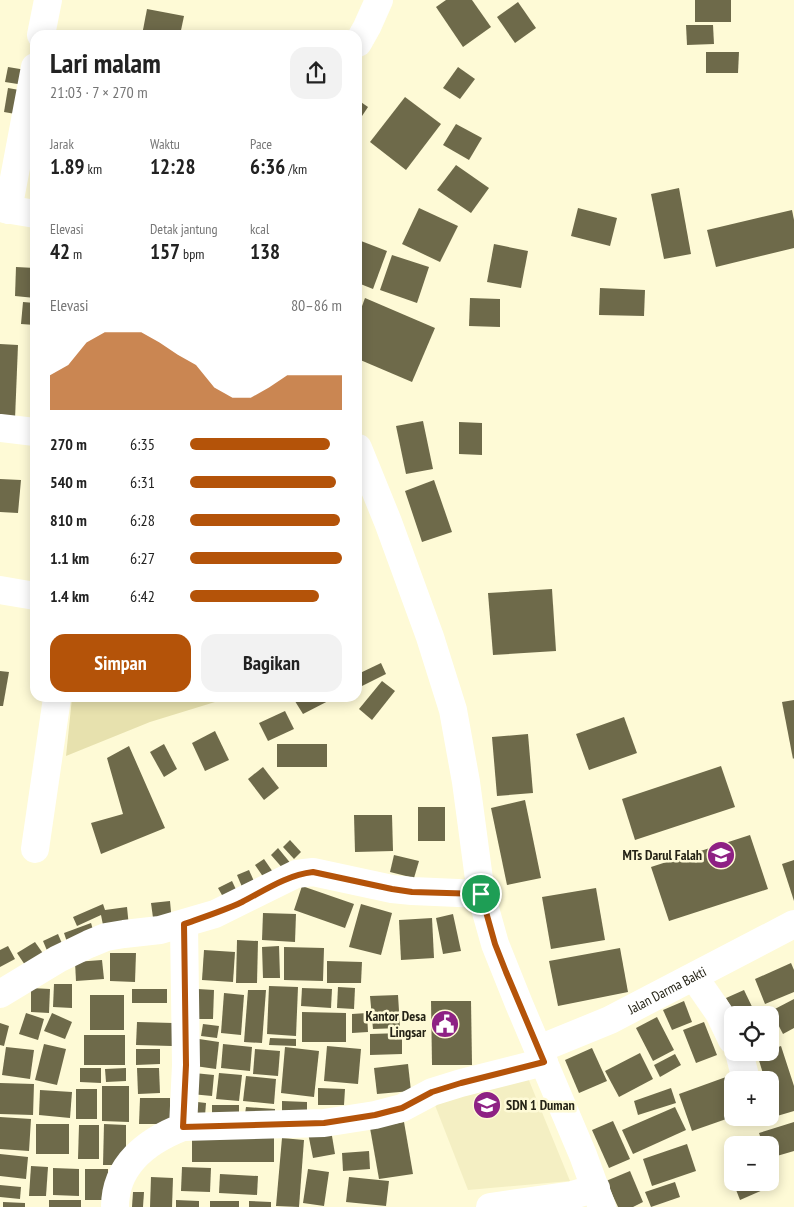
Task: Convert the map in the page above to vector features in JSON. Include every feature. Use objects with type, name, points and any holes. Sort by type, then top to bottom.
[{"type":"street","points":[[42,30],[48,0]]},
{"type":"street","points":[[362,37],[379,0]]},
{"type":"street","points":[[30,90],[4,209],[30,213]]},
{"type":"street","points":[[0,428],[30,431]]},
{"type":"street","points":[[362,458],[388,522],[430,637],[453,710],[466,782],[481,894],[495,944],[599,1197],[574,1195],[490,1207]]},
{"type":"street","points":[[0,590],[30,595]]},
{"type":"street","points":[[35,849],[56,702]]},
{"type":"street","points":[[0,994],[76,949],[106,937],[160,930],[215,914],[296,874],[313,872],[412,892],[481,894]]},
{"type":"street","points":[[115,1207],[115,1198],[121,1176],[132,1159],[166,1134],[183,1127],[186,1065],[184,924]]},
{"type":"street","name":"Jalan Darma Bakti","points":[[183,1127],[324,1123],[375,1115],[402,1108],[432,1092],[541,1056],[794,924]]},
{"type":"street","points":[[694,977],[719,1012],[724,1023]]},
{"type":"shaded area","points":[[72,702],[215,702],[150,722],[66,756]]},
{"type":"shaded area","points":[[528,1078],[570,1181],[468,1190],[431,1095]]},
{"type":"building","points":[[446,0],[472,0],[491,27],[463,47],[436,7]]},
{"type":"building","points":[[695,0],[731,0],[731,22],[695,22]]},
{"type":"building","points":[[518,2],[536,28],[515,43],[497,17]]},
{"type":"building","points":[[147,9],[184,16],[181,30],[143,30]]},
{"type":"building","points":[[686,25],[713,25],[714,44],[687,45]]},
{"type":"building","points":[[706,52],[739,52],[738,73],[706,73]]},
{"type":"building","points":[[8,67],[26,70],[24,85],[5,82]]},
{"type":"building","points":[[458,67],[475,79],[460,99],[443,88]]},
{"type":"building","points":[[8,88],[25,91],[21,115],[4,112]]},
{"type":"building","points":[[405,97],[441,124],[406,170],[370,142]]},
{"type":"building","points":[[362,103],[368,107],[362,116]]},
{"type":"building","points":[[456,124],[482,138],[469,160],[443,145]]},
{"type":"building","points":[[456,165],[489,188],[471,213],[437,190]]},
{"type":"building","points":[[679,188],[691,254],[664,259],[651,194]]},
{"type":"building","points":[[419,208],[458,226],[440,262],[402,244]]},
{"type":"building","points":[[578,208],[617,218],[610,246],[571,236]]},
{"type":"building","points":[[792,210],[794,248],[716,267],[707,230]]},
{"type":"building","points":[[362,241],[387,251],[373,289],[362,285]]},
{"type":"building","points":[[494,244],[528,251],[521,288],[487,282]]},
{"type":"building","points":[[392,255],[429,267],[417,303],[380,290]]},
{"type":"building","points":[[16,267],[30,268],[30,298],[15,296]]},
{"type":"building","points":[[600,288],[645,290],[644,316],[599,315]]},
{"type":"building","points":[[365,298],[435,328],[412,382],[362,361],[362,306]]},
{"type":"building","points":[[470,298],[500,299],[500,327],[469,326]]},
{"type":"building","points":[[23,302],[30,303],[30,325],[21,324]]},
{"type":"building","points":[[0,344],[18,345],[15,419],[0,418]]},
{"type":"building","points":[[423,421],[433,469],[406,474],[396,426]]},
{"type":"building","points":[[459,422],[482,423],[482,455],[459,454]]},
{"type":"building","points":[[0,479],[21,480],[18,513],[0,512]]},
{"type":"building","points":[[434,480],[452,532],[422,542],[405,491]]},
{"type":"building","points":[[552,589],[556,651],[493,655],[488,593]]},
{"type":"building","points":[[381,663],[386,674],[362,686],[362,672]]},
{"type":"building","points":[[0,671],[9,672],[3,706],[0,706]]},
{"type":"building","points":[[382,681],[395,691],[372,720],[359,709]]},
{"type":"building","points":[[794,700],[794,758],[793,759],[782,702]]},
{"type":"building","points":[[296,702],[326,702],[303,714]]},
{"type":"building","points":[[285,711],[294,729],[268,741],[259,723]]},
{"type":"building","points":[[624,717],[637,753],[589,770],[576,734]]},
{"type":"building","points":[[215,731],[229,760],[205,771],[192,743]]},
{"type":"building","points":[[528,734],[533,793],[497,796],[492,737]]},
{"type":"building","points":[[164,744],[177,769],[164,777],[150,752]]},
{"type":"building","points":[[277,744],[327,744],[327,767],[277,767]]},
{"type":"building","points":[[129,746],[165,828],[101,854],[91,823],[123,814],[107,758]]},
{"type":"building","points":[[721,766],[735,807],[635,840],[622,799]]},
{"type":"building","points":[[263,767],[279,788],[264,800],[248,779]]},
{"type":"building","points":[[525,800],[541,878],[507,885],[491,808]]},
{"type":"building","points":[[418,807],[445,807],[445,841],[418,841]]},
{"type":"building","points":[[354,815],[392,815],[393,851],[355,852]]},
{"type":"building","points":[[750,835],[768,889],[669,921],[651,867]]},
{"type":"building","points":[[290,840],[301,852],[294,859],[283,847]]},
{"type":"building","points":[[278,848],[292,865],[285,871],[271,855]]},
{"type":"building","points":[[394,855],[419,861],[414,878],[390,872]]},
{"type":"building","points":[[264,859],[275,875],[266,881],[255,865]]},
{"type":"building","points":[[794,860],[794,901],[782,864]]},
{"type":"building","points":[[249,870],[257,888],[245,894],[237,875]]},
{"type":"building","points":[[232,881],[240,898],[227,904],[218,888]]},
{"type":"building","points":[[302,886],[354,904],[345,928],[294,910]]},
{"type":"building","points":[[596,888],[605,940],[551,949],[542,897]]},
{"type":"building","points":[[170,901],[172,923],[154,925],[151,903]]},
{"type":"building","points":[[103,904],[105,910],[127,907],[129,927],[104,930],[101,915],[77,926],[73,917]]},
{"type":"building","points":[[361,904],[392,913],[381,955],[349,947]]},
{"type":"building","points":[[263,913],[296,914],[295,942],[262,940]]},
{"type":"building","points":[[453,914],[461,951],[443,954],[436,918]]},
{"type":"building","points":[[432,918],[434,958],[401,960],[399,920]]},
{"type":"building","points":[[91,923],[94,933],[67,942],[64,933]]},
{"type":"building","points":[[58,934],[66,953],[51,960],[43,941]]},
{"type":"building","points":[[237,940],[258,941],[257,983],[236,983]]},
{"type":"building","points":[[35,942],[49,962],[31,974],[17,953]]},
{"type":"building","points":[[8,946],[15,959],[0,967],[0,950]]},
{"type":"building","points":[[279,946],[280,978],[263,978],[262,947]]},
{"type":"building","points":[[284,947],[324,948],[323,981],[284,980]]},
{"type":"building","points":[[620,948],[628,992],[558,1006],[549,961]]},
{"type":"building","points":[[204,950],[235,952],[233,982],[202,980]]},
{"type":"building","points":[[110,953],[136,953],[135,982],[110,981]]},
{"type":"building","points":[[102,960],[104,979],[76,981],[75,962]]},
{"type":"building","points":[[327,961],[362,962],[361,983],[327,983]]},
{"type":"building","points":[[791,963],[794,970],[794,992],[765,1004],[755,979]]},
{"type":"building","points":[[54,984],[72,984],[72,1008],[53,1007]]},
{"type":"building","points":[[269,986],[298,987],[296,1036],[267,1034]]},
{"type":"building","points":[[338,987],[355,988],[354,1009],[337,1008]]},
{"type":"building","points":[[31,988],[50,989],[49,1013],[31,1012]]},
{"type":"building","points":[[302,988],[332,989],[331,1008],[301,1006]]},
{"type":"building","points":[[132,989],[167,989],[167,1003],[132,1003]]},
{"type":"building","points":[[198,989],[214,990],[213,1019],[196,1019]]},
{"type":"building","points":[[248,990],[266,990],[262,1043],[244,1042]]},
{"type":"building","points":[[744,990],[752,1006],[730,1006],[726,998]]},
{"type":"building","points":[[224,993],[244,995],[241,1035],[221,1033]]},
{"type":"building","points":[[90,995],[124,995],[124,1030],[90,1030]]},
{"type":"building","points":[[398,995],[400,1028],[373,1029],[370,996]]},
{"type":"building","points":[[794,999],[794,1028],[783,1034],[779,1026],[779,1007]]},
{"type":"building","points":[[431,1001],[471,1001],[472,1065],[432,1065]]},
{"type":"building","points":[[684,1001],[692,1022],[672,1030],[663,1010]]},
{"type":"building","points":[[302,1012],[346,1013],[346,1042],[302,1042]]},
{"type":"building","points":[[26,1013],[44,1019],[38,1040],[19,1034]]},
{"type":"building","points":[[52,1013],[72,1022],[65,1039],[44,1031]]},
{"type":"building","points":[[367,1013],[368,1032],[352,1033],[352,1014]]},
{"type":"building","points":[[657,1017],[674,1050],[653,1061],[636,1028]]},
{"type":"building","points":[[137,1022],[173,1023],[172,1046],[136,1045]]},
{"type":"building","points":[[704,1022],[717,1055],[696,1063],[683,1030]]},
{"type":"building","points":[[0,1023],[9,1026],[4,1046],[0,1045]]},
{"type":"building","points":[[203,1024],[219,1026],[217,1038],[201,1036]]},
{"type":"building","points":[[402,1033],[402,1054],[370,1055],[370,1034]]},
{"type":"building","points":[[84,1035],[125,1035],[125,1065],[84,1065]]},
{"type":"building","points":[[270,1038],[296,1039],[296,1046],[269,1045]]},
{"type":"building","points":[[199,1039],[219,1042],[216,1069],[195,1066]]},
{"type":"building","points":[[44,1044],[66,1049],[57,1085],[35,1080]]},
{"type":"building","points":[[223,1044],[252,1047],[250,1071],[221,1068]]},
{"type":"building","points":[[327,1046],[361,1049],[358,1084],[324,1081]]},
{"type":"building","points":[[781,1046],[794,1086],[794,1111],[779,1115],[779,1071],[762,1071],[759,1061],[779,1061],[779,1047]]},
{"type":"building","points":[[6,1047],[34,1050],[30,1079],[2,1075]]},
{"type":"building","points":[[285,1047],[319,1051],[314,1097],[281,1093]]},
{"type":"building","points":[[592,1048],[607,1081],[579,1093],[565,1060]]},
{"type":"building","points":[[136,1049],[160,1049],[160,1064],[136,1065]]},
{"type":"building","points":[[255,1049],[280,1051],[278,1076],[253,1074]]},
{"type":"building","points":[[640,1053],[653,1079],[619,1097],[605,1071]]},
{"type":"building","points":[[675,1054],[681,1065],[660,1077],[654,1065]]},
{"type":"building","points":[[408,1064],[411,1091],[377,1094],[374,1068]]},
{"type":"building","points":[[80,1068],[101,1068],[101,1083],[80,1082]]},
{"type":"building","points":[[126,1068],[126,1081],[106,1082],[105,1069]]},
{"type":"building","points":[[137,1068],[159,1068],[160,1093],[138,1094]]},
{"type":"building","points":[[194,1073],[214,1075],[212,1096],[191,1094]]},
{"type":"building","points":[[219,1073],[242,1075],[239,1101],[216,1099]]},
{"type":"building","points":[[246,1076],[276,1079],[274,1104],[243,1101]]},
{"type":"building","points":[[724,1078],[724,1120],[692,1131],[679,1094]]},
{"type":"building","points":[[0,1083],[34,1084],[33,1115],[0,1114]]},
{"type":"building","points":[[102,1086],[129,1086],[129,1122],[102,1121]]},
{"type":"building","points":[[318,1088],[345,1089],[344,1105],[318,1105]]},
{"type":"building","points":[[671,1088],[676,1103],[638,1115],[634,1101]]},
{"type":"building","points":[[76,1089],[97,1089],[97,1119],[76,1119]]},
{"type":"building","points":[[40,1090],[72,1092],[70,1118],[39,1115]]},
{"type":"building","points":[[140,1098],[170,1098],[170,1124],[139,1124]]},
{"type":"building","points":[[189,1101],[206,1103],[205,1116],[186,1114]]},
{"type":"building","points":[[282,1101],[307,1102],[307,1112],[282,1111]]},
{"type":"building","points":[[212,1105],[239,1105],[239,1114],[212,1115]]},
{"type":"building","points":[[246,1107],[275,1109],[275,1116],[245,1114]]},
{"type":"building","points":[[675,1107],[686,1130],[633,1154],[622,1130]]},
{"type":"building","points":[[0,1117],[31,1119],[29,1151],[0,1149]]},
{"type":"building","points":[[613,1121],[630,1159],[609,1168],[592,1130]]},
{"type":"building","points":[[404,1122],[413,1174],[379,1179],[370,1128]]},
{"type":"building","points":[[794,1122],[794,1151],[779,1155],[779,1136],[760,1136],[759,1133]]},
{"type":"building","points":[[36,1124],[69,1124],[69,1154],[36,1154]]},
{"type":"building","points":[[104,1124],[126,1125],[126,1165],[103,1165]]},
{"type":"building","points":[[79,1125],[99,1125],[99,1159],[78,1159]]},
{"type":"building","points":[[331,1130],[335,1154],[313,1158],[308,1133]]},
{"type":"building","points":[[192,1136],[274,1137],[274,1162],[192,1162]]},
{"type":"building","points":[[282,1138],[304,1140],[299,1207],[276,1206]]},
{"type":"building","points":[[687,1144],[696,1171],[652,1186],[643,1159]]},
{"type":"building","points":[[369,1151],[370,1169],[343,1171],[342,1153]]},
{"type":"building","points":[[0,1154],[28,1157],[26,1179],[0,1176]]},
{"type":"building","points":[[31,1166],[48,1167],[46,1196],[29,1196]]},
{"type":"building","points":[[182,1167],[211,1168],[210,1192],[181,1191]]},
{"type":"building","points":[[53,1168],[79,1169],[79,1196],[53,1195]]},
{"type":"building","points":[[85,1169],[108,1169],[108,1200],[85,1200]]},
{"type":"building","points":[[308,1169],[329,1172],[324,1206],[303,1203]]},
{"type":"building","points":[[630,1171],[643,1202],[633,1207],[618,1207],[606,1181]]},
{"type":"building","points":[[220,1174],[258,1176],[257,1195],[219,1193]]},
{"type":"building","points":[[151,1177],[173,1178],[172,1207],[150,1207]]},
{"type":"building","points":[[349,1177],[389,1181],[386,1206],[346,1202]]},
{"type":"building","points":[[675,1182],[680,1197],[651,1207],[645,1192]]},
{"type":"building","points":[[0,1185],[21,1187],[20,1199],[0,1197]]},
{"type":"building","points":[[736,1191],[760,1191],[740,1200]]},
{"type":"building","points":[[133,1192],[144,1192],[143,1207],[132,1207]]},
{"type":"building","points":[[49,1200],[81,1200],[81,1207],[49,1207]]},
{"type":"building","points":[[176,1200],[199,1201],[199,1207],[176,1207]]},
{"type":"building","points":[[210,1201],[239,1201],[239,1207],[210,1207]]},
{"type":"building","points":[[249,1201],[271,1202],[271,1207],[249,1207]]},
{"type":"building","points":[[3,1202],[25,1203],[25,1207],[3,1207]]},
{"type":"place","name":"MTs Darul Falah","points":[[721,855]]},
{"type":"place","name":"Kantor Desa Lingsar","points":[[445,1024]]},
{"type":"place","name":"SDN 1 Duman","points":[[487,1105]]},
{"type":"route","points":[[313,872],[412,892],[481,894],[495,944],[544,1062],[481,1077],[432,1092],[402,1108],[375,1115],[324,1123],[183,1127],[186,1065],[184,924],[215,914],[296,874],[313,872]]}]
